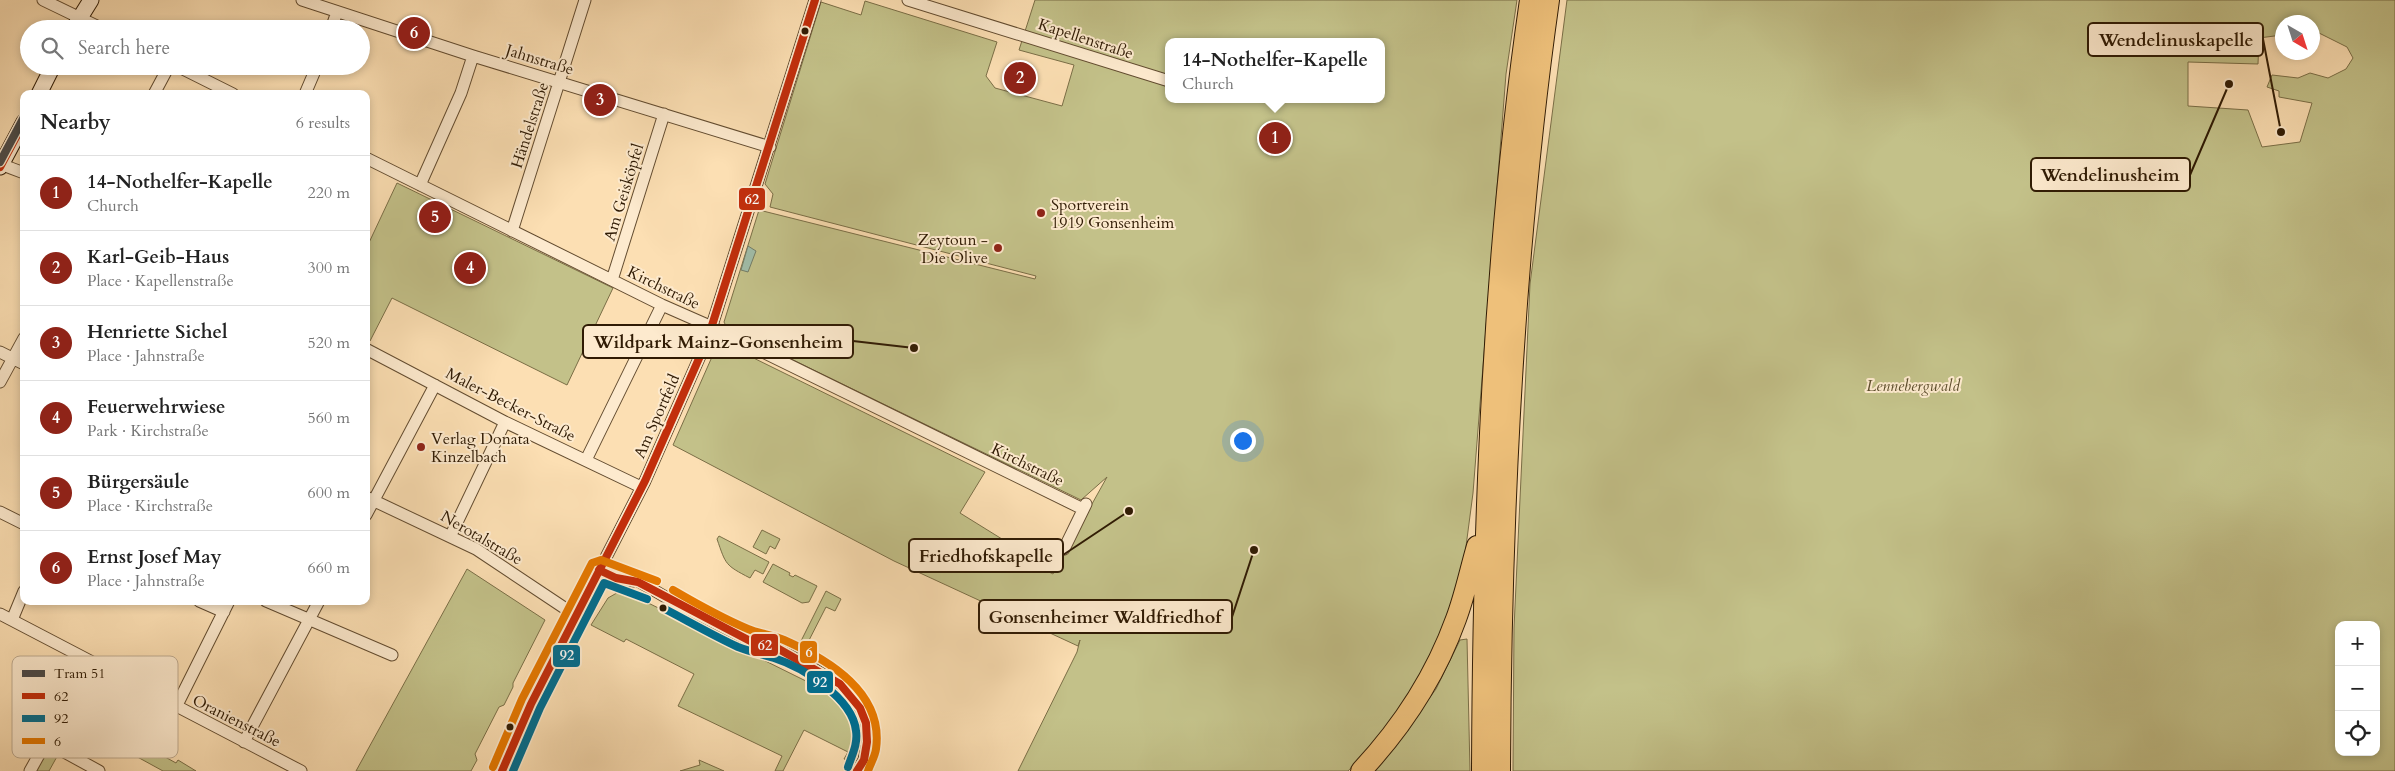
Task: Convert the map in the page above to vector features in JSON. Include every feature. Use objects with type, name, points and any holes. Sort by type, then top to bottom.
[{"type":"highway","points":[[1482,771],[1486,517],[1498,308],[1530,0]]},
{"type":"highway","points":[[1500,771],[1500,632],[1516,315],[1527,187],[1549,0]]},
{"type":"highway","points":[[1360,771],[1403,721],[1424,688],[1441,654],[1456,618],[1486,517]]},
{"type":"main road","points":[[79,20],[91,0]]},
{"type":"main road","points":[[41,90],[48,75]]},
{"type":"main road","points":[[0,165],[20,129]]},
{"type":"street","points":[[43,0],[73,20]]},
{"type":"street","name":"Jahnstraße","points":[[302,0],[362,20]]},
{"type":"street","name":"Händelstraße","points":[[512,231],[586,0]]},
{"type":"street","name":"Am Sportfeld","points":[[502,771],[531,704],[642,487],[686,391],[712,327],[815,0]]},
{"type":"street","name":"Kapellenstraße","points":[[908,0],[1165,80]]},
{"type":"street","points":[[334,20],[337,12]]},
{"type":"street","name":"Jahnstraße","points":[[370,23],[770,146]]},
{"type":"street","points":[[420,185],[457,102],[473,56]]},
{"type":"street","points":[[156,90],[164,75]]},
{"type":"street","points":[[195,75],[225,90]]},
{"type":"street","points":[[307,90],[314,75]]},
{"type":"street","name":"Am Geisköpfel","points":[[612,280],[664,114]]},
{"type":"street","name":"Kirchstraße","points":[[370,160],[662,305],[712,327],[1085,506],[1064,549]]},
{"type":"street","points":[[0,165],[20,172]]},
{"type":"street","points":[[586,460],[662,305]]},
{"type":"street","points":[[0,382],[20,345]]},
{"type":"street","name":"Maler-Becker-Straße","points":[[370,351],[505,422],[642,487]]},
{"type":"street","points":[[0,352],[20,362]]},
{"type":"street","points":[[370,499],[435,385]]},
{"type":"street","points":[[451,536],[505,422]]},
{"type":"street","name":"Nerotalstraße","points":[[370,499],[476,549],[575,615]]},
{"type":"street","points":[[0,512],[20,522]]},
{"type":"street","points":[[602,565],[616,578],[638,582],[754,643],[777,648],[826,673],[840,684],[860,708],[866,722],[867,742],[864,760],[857,771]]},
{"type":"street","points":[[12,620],[20,601]]},
{"type":"street","points":[[275,605],[392,655]]},
{"type":"street","points":[[244,742],[317,605]]},
{"type":"street","points":[[178,703],[226,607]]},
{"type":"street","name":"Oranienstraße","points":[[0,614],[80,656]]},
{"type":"street","name":"Oranienstraße","points":[[178,708],[301,771]]},
{"type":"street","points":[[30,771],[37,758]]},
{"type":"street","points":[[75,758],[99,771]]},
{"type":"green space","points":[[1035,0],[1517,0],[1506,74],[1473,493],[1465,554],[1449,614],[1424,673],[1393,724],[1348,771],[1018,771],[1077,652],[1080,640],[1078,646],[894,561],[673,445],[719,341],[985,472],[960,513],[1031,557],[1029,562],[1053,574],[1107,477],[1081,500],[727,328],[724,322],[759,210],[1035,279],[1036,276],[770,207],[773,194],[765,184],[821,2],[861,15],[865,1],[997,42],[986,76],[995,88],[1062,106],[1074,65],[1019,50]]},
{"type":"green space","name":"Lennebergwald","points":[[1567,0],[2395,0],[2395,771],[1513,771],[1514,628],[1530,284]],"holes":[[[2275,15],[2320,15],[2320,34],[2347,47],[2353,58],[2346,69],[2328,78],[2310,73],[2298,78],[2272,75],[2267,87],[2279,91],[2279,97],[2312,103],[2300,142],[2262,147],[2248,110],[2188,106],[2188,62],[2258,64],[2259,38],[2275,36]]]},
{"type":"green space","points":[[397,183],[613,288],[567,385],[392,298],[370,341],[370,240]]},
{"type":"green space","points":[[762,530],[780,539],[775,549],[770,546],[766,554],[753,547]]},
{"type":"green space","points":[[719,536],[769,562],[763,574],[755,570],[750,578],[731,567],[722,554],[717,539]]},
{"type":"green space","points":[[773,564],[790,573],[789,575],[793,577],[795,575],[817,586],[809,602],[802,603],[763,582]]},
{"type":"green space","points":[[467,569],[545,620],[504,705],[499,707],[475,754],[477,760],[471,771],[356,771]]},
{"type":"green space","points":[[622,590],[818,687],[831,690],[840,696],[848,705],[856,727],[855,751],[851,762],[844,759],[848,752],[804,730],[783,771],[775,771],[782,756],[678,706],[694,674],[626,639],[624,642],[591,625],[608,598]]},
{"type":"green space","points":[[826,591],[841,599],[835,611],[826,607],[804,650],[798,647]]},
{"type":"green space","points":[[576,637],[579,639],[534,728],[532,726]]},
{"type":"green space","points":[[1467,639],[1470,771],[1372,771],[1388,754],[1436,689],[1460,640]]},
{"type":"green space","points":[[43,758],[56,758],[49,771],[35,771]]},
{"type":"green space","points":[[139,758],[167,758],[176,763],[178,760],[196,771],[163,771]]},
{"type":"green space","points":[[699,760],[724,771],[680,771],[700,765]]},
{"type":"shaded area","points":[[748,246],[756,251],[748,272],[741,270]]},
{"type":"tram line","name":"51","points":[[0,162],[20,124]]},
{"type":"transit line","name":"62","points":[[502,771],[531,704],[645,481],[708,338],[815,0]]},
{"type":"transit line","name":"62","points":[[0,167],[20,130]]},
{"type":"transit line","name":"6","points":[[493,767],[522,699],[592,563],[601,560],[657,581]]},
{"type":"transit line","name":"62","points":[[599,570],[616,578],[638,582],[754,643],[777,648],[840,684],[860,708],[866,723],[867,742],[864,760],[857,771]]},
{"type":"transit line","name":"92","points":[[513,771],[540,708],[604,583],[647,599]]},
{"type":"transit line","name":"6","points":[[673,590],[738,625],[780,638],[801,648],[835,669],[850,681],[862,695],[871,711],[876,729],[876,749],[868,771]]},
{"type":"transit line","name":"92","points":[[663,608],[738,647],[785,662],[811,676],[836,696],[846,707],[853,719],[856,731],[856,740],[848,767]]},
{"type":"place","name":"Ernst Josef May","points":[[414,33]]},
{"type":"place","name":"Karl-Geib-Haus","points":[[1020,78]]},
{"type":"place","name":"Wendelinusheim","points":[[2229,84]]},
{"type":"place","name":"Henriette Sichel","points":[[600,100]]},
{"type":"place","name":"Wendelinuskapelle","points":[[2281,132]]},
{"type":"place","name":"14-Nothelfer-Kapelle","points":[[1275,138]]},
{"type":"place","name":"Sportverein 1919 Gonsenheim","points":[[1041,213]]},
{"type":"place","name":"Bürgersäule","points":[[435,217]]},
{"type":"place","name":"Zeytoun - Die Olive","points":[[998,248]]},
{"type":"place","name":"Feuerwehrwiese","points":[[470,268]]},
{"type":"place","name":"Wildpark Mainz-Gonsenheim","points":[[914,348]]},
{"type":"place","name":"Verlag Donata Kinzelbach","points":[[421,447]]},
{"type":"place","name":"Friedhofskapelle","points":[[1129,511]]},
{"type":"place","name":"Gonsenheimer Waldfriedhof","points":[[1254,550]]}]
